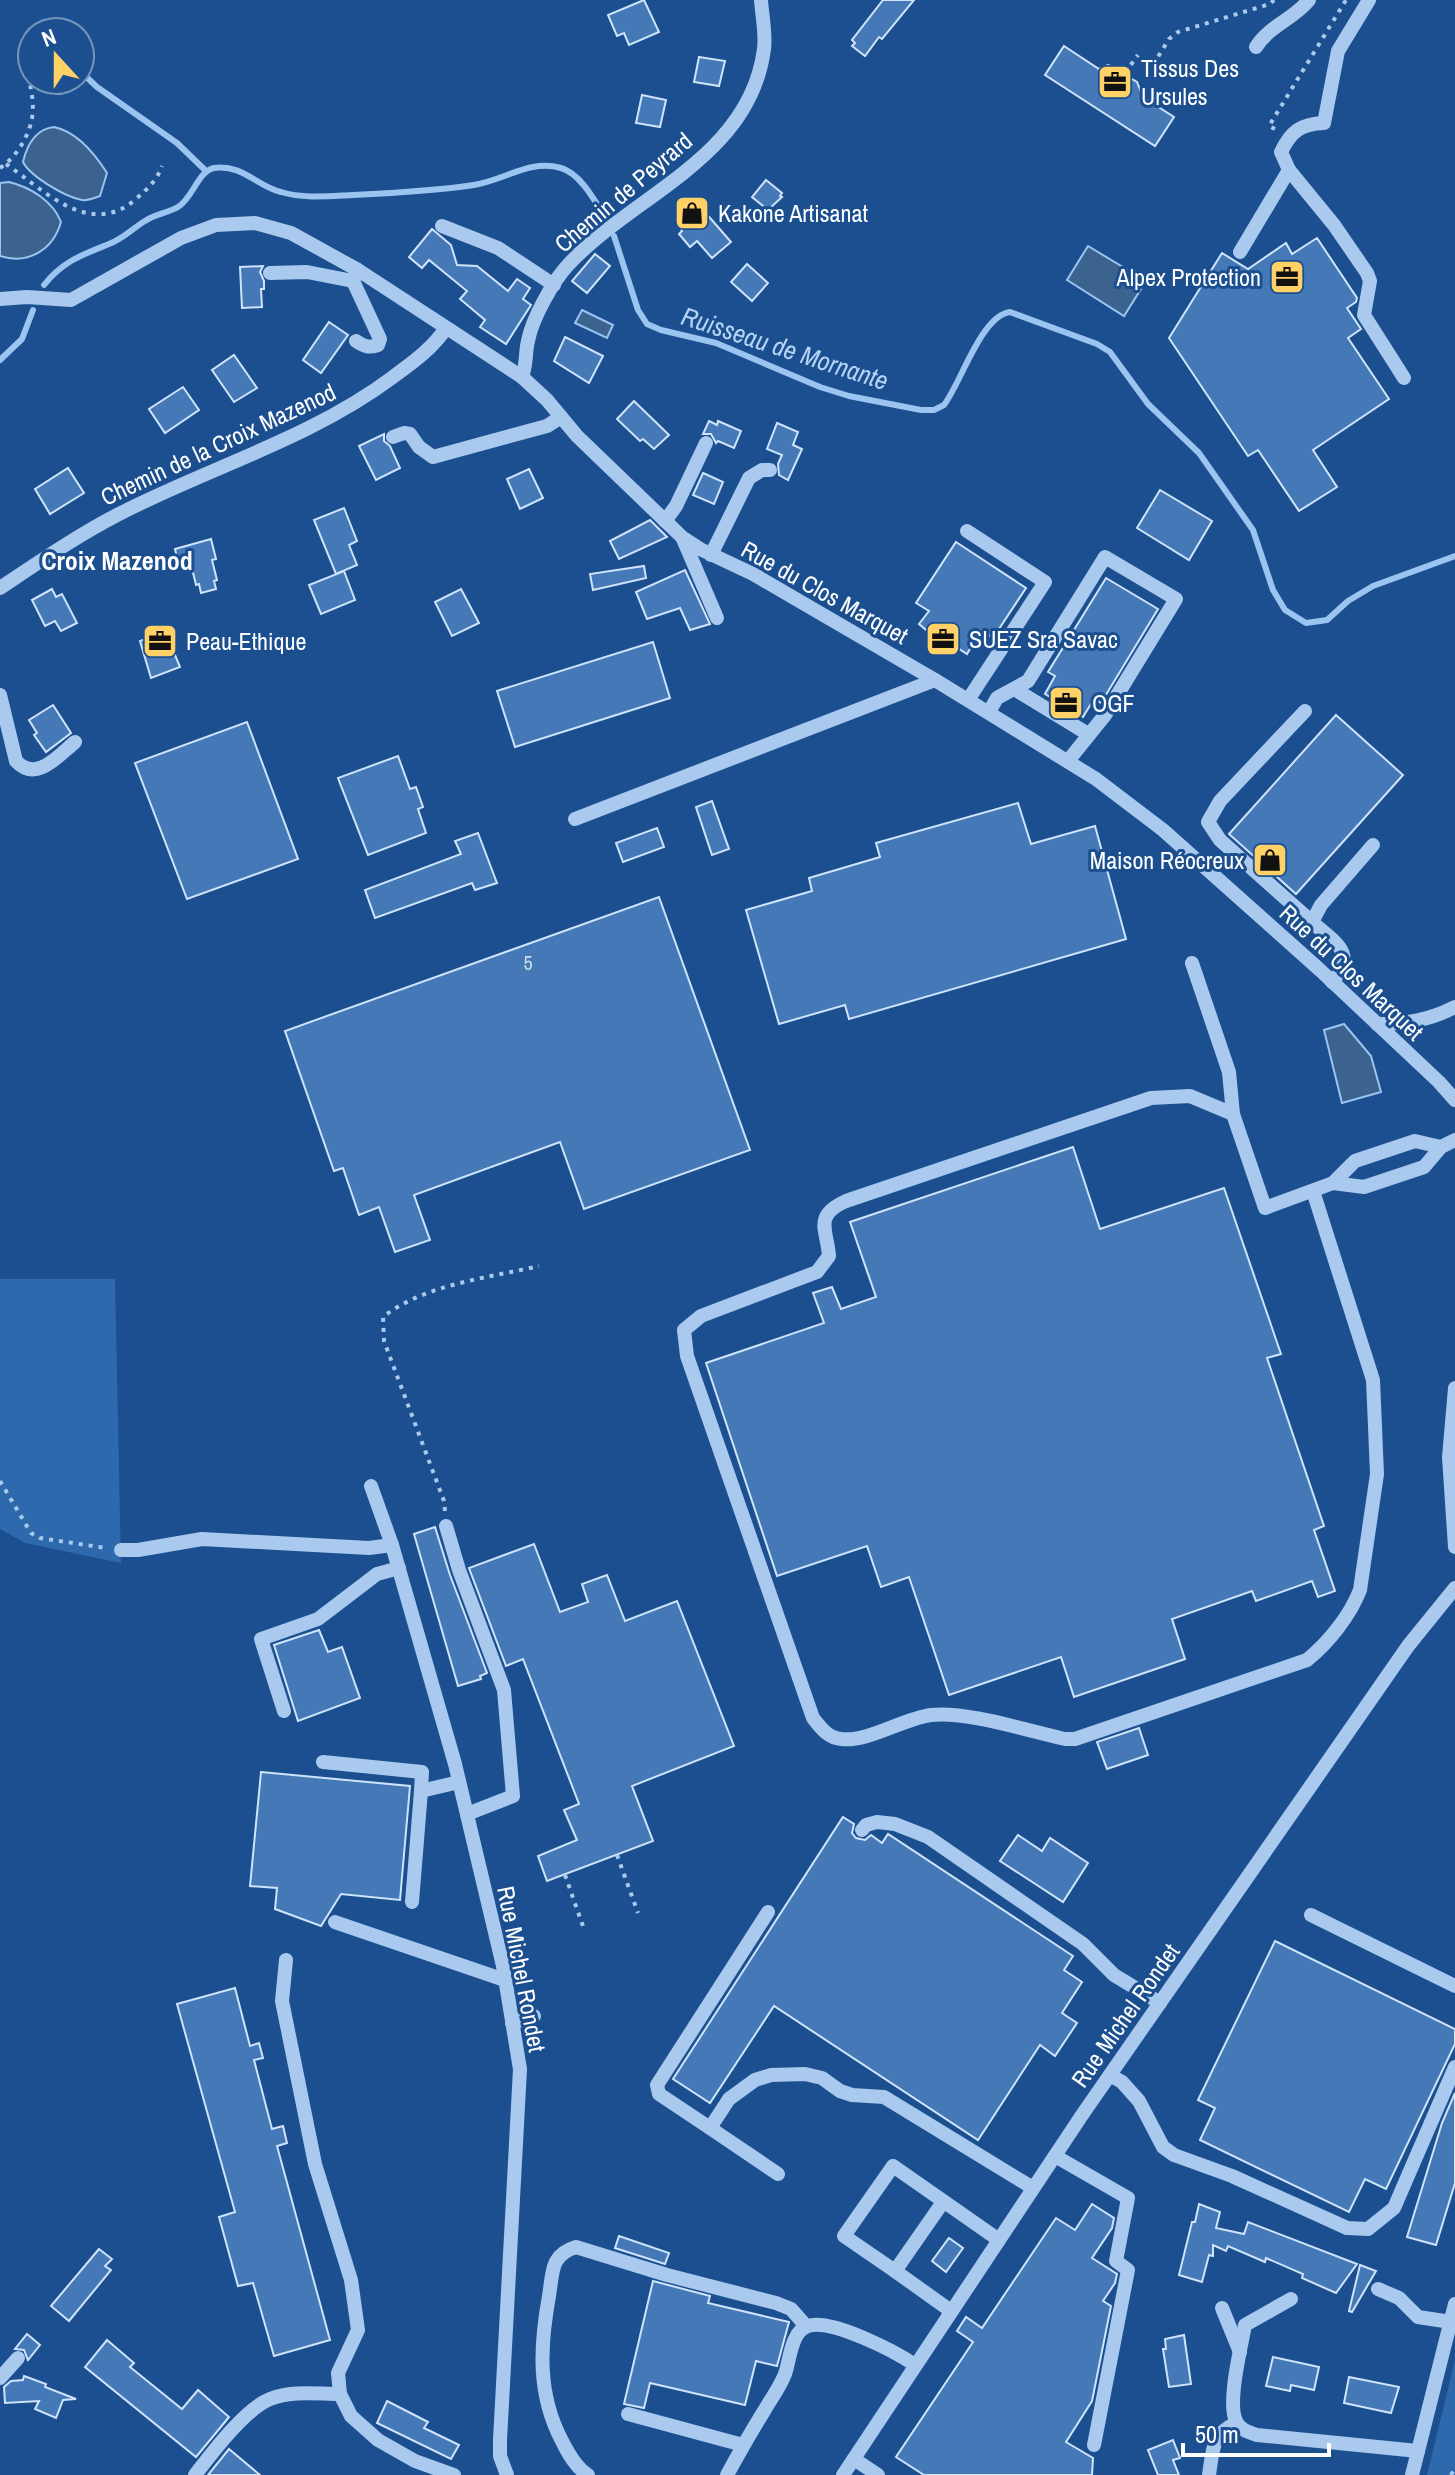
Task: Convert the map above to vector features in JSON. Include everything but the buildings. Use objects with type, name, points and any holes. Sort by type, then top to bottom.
[{"type":"street","name":"Chemin de Peyrard","points":[[522,377],[530,333],[566,266],[600,236],[693,167],[733,125],[755,85],[764,47],[761,0]]},
{"type":"street","points":[[1256,47],[1267,33],[1297,13],[1309,0]]},
{"type":"street","points":[[1364,2],[1338,51],[1324,123],[1305,124],[1289,138],[1281,152],[1289,170],[1334,225],[1367,273],[1370,281],[1364,315],[1404,378]]},
{"type":"street","points":[[1240,252],[1289,170]]},
{"type":"street","name":"Rue du Clos Marquet","points":[[0,299],[71,300],[181,238],[216,225],[255,223],[291,233],[522,377],[577,436],[683,538],[753,574],[935,680],[1096,779],[1163,830],[1332,982],[1455,1100]]},
{"type":"street","points":[[442,226],[498,248],[554,285]]},
{"type":"street","points":[[270,273],[356,276],[380,339],[378,345],[371,347],[356,341]]},
{"type":"street","name":"Chemin de la Croix Mazenod","points":[[0,588],[76,538],[121,513],[310,429],[346,409],[426,352],[446,328]]},
{"type":"street","points":[[393,437],[410,434],[426,454],[443,456],[547,426],[561,417]]},
{"type":"street","points":[[665,521],[676,506],[706,443]]},
{"type":"street","points":[[711,555],[749,478],[762,470],[770,470]]},
{"type":"street","points":[[967,531],[1045,582],[968,700]]},
{"type":"street","points":[[683,538],[717,618]]},
{"type":"street","points":[[989,712],[997,698],[1028,681],[1105,557],[1176,599],[1105,715],[1068,761]]},
{"type":"street","points":[[575,819],[935,680]]},
{"type":"street","points":[[1016,690],[1088,734]]},
{"type":"street","points":[[0,695],[16,761],[23,769],[46,766],[75,742]]},
{"type":"street","points":[[1305,711],[1220,801],[1208,822],[1220,840],[1338,945],[1345,958],[1342,971],[1332,982]]},
{"type":"street","points":[[1312,922],[1321,905],[1373,845]]},
{"type":"street","points":[[1192,963],[1229,1072],[1233,1114],[1265,1208],[1333,1183],[1355,1161],[1415,1141],[1448,1143]]},
{"type":"street","points":[[1377,1024],[1402,1024],[1435,1018],[1455,1007]]},
{"type":"street","points":[[1233,1114],[1190,1096],[1151,1098],[846,1201],[833,1207],[826,1216],[823,1225],[829,1256],[817,1272],[701,1316],[684,1330],[687,1356],[802,1688],[813,1718],[824,1732],[838,1739],[854,1739],[918,1718],[955,1715],[1075,1739],[1307,1660],[1317,1652],[1354,1605],[1360,1590],[1377,1474],[1371,1368],[1313,1191]]},
{"type":"street","points":[[1333,1183],[1364,1187],[1424,1167],[1448,1143]]},
{"type":"street","points":[[1455,1388],[1449,1457],[1455,1547]]},
{"type":"street","name":"Rue Michel Rondet","points":[[371,1486],[399,1568],[459,1782],[505,1980],[520,2069],[500,2440],[500,2456],[507,2475]]},
{"type":"street","points":[[446,1526],[459,1570],[504,1690],[513,1796],[467,1814]]},
{"type":"street","points":[[121,1550],[138,1550],[193,1539],[369,1548],[392,1545]]},
{"type":"street","points":[[284,1711],[261,1639],[318,1619],[377,1574],[399,1568]]},
{"type":"street","name":"Rue Michel Rondet","points":[[843,2475],[1110,2075],[1408,1646],[1455,1588]]},
{"type":"street","points":[[323,1762],[422,1772],[412,1902]]},
{"type":"street","points":[[421,1791],[459,1782]]},
{"type":"street","points":[[862,1830],[866,1825],[877,1822],[911,1828],[928,1837],[1083,1944],[1114,1975],[1160,2003]]},
{"type":"street","points":[[768,1912],[657,2085],[659,2094],[778,2174]]},
{"type":"street","points":[[1311,1915],[1455,1986]]},
{"type":"street","points":[[335,1922],[505,1980]]},
{"type":"street","points":[[286,1960],[282,2001],[315,2164],[351,2280],[358,2330],[338,2373],[340,2394],[351,2416],[378,2440],[415,2461],[454,2475]]},
{"type":"street","points":[[512,2023],[534,2016]]},
{"type":"street","points":[[1110,2075],[1122,2082],[1139,2101],[1163,2147],[1174,2155],[1232,2176],[1347,2228],[1368,2229],[1394,2208],[1455,2067]]},
{"type":"street","points":[[710,2128],[729,2099],[755,2080],[771,2075],[805,2074],[822,2078],[840,2091],[852,2095],[884,2097],[1033,2188]]},
{"type":"street","points":[[1055,2156],[1128,2198],[1116,2261],[1128,2270],[1094,2445]]},
{"type":"street","points":[[951,2311],[844,2236],[893,2166],[999,2240]]},
{"type":"street","points":[[895,2271],[943,2202]]},
{"type":"street","points":[[588,2475],[566,2449],[553,2424],[541,2363],[544,2323],[555,2261],[563,2251],[576,2247],[776,2303],[791,2309],[806,2326]]},
{"type":"street","points":[[1378,2289],[1399,2298],[1418,2317],[1451,2322]]},
{"type":"street","points":[[1291,2299],[1245,2325],[1233,2408],[1236,2423],[1244,2431],[1257,2435],[1418,2451]]},
{"type":"street","points":[[1412,2475],[1455,2304]]},
{"type":"street","points":[[1222,2308],[1240,2352]]},
{"type":"street","points":[[727,2475],[784,2377],[794,2342],[806,2326],[818,2324],[836,2329],[888,2348],[915,2365]]},
{"type":"street","points":[[0,2378],[18,2358]]},
{"type":"street","points":[[195,2475],[222,2439],[268,2399],[296,2393],[340,2394]]},
{"type":"street","points":[[628,2414],[743,2445]]},
{"type":"street","points":[[1209,2475],[1219,2434],[1236,2423]]},
{"type":"street","points":[[854,2459],[878,2475]]},
{"type":"path","points":[[1153,65],[1169,39],[1178,32],[1270,4],[1274,0]]},
{"type":"path","points":[[1289,138],[1269,126],[1346,0]]},
{"type":"path","points":[[1125,73],[1138,55]]},
{"type":"path","points":[[0,168],[20,147],[34,116],[34,96]]},
{"type":"path","points":[[6,164],[76,212],[95,216],[112,214],[129,205],[154,185],[162,166]]},
{"type":"path","points":[[446,1526],[444,1501],[384,1341],[383,1317],[402,1302],[539,1266]]},
{"type":"path","points":[[0,1481],[31,1533],[40,1538],[121,1550]]},
{"type":"path","points":[[617,1855],[638,1913]]},
{"type":"path","points":[[565,1875],[584,1929]]},
{"type":"path","points":[[1451,2475],[1455,2468]]},
{"type":"shaded area","points":[[54,127],[78,139],[107,173],[100,196],[84,200],[67,195],[40,179],[23,162],[33,139],[42,131]]},
{"type":"shaded area","points":[[9,182],[40,196],[61,222],[46,247],[29,257],[0,256],[0,183]]},
{"type":"shaded area","points":[[1088,246],[1146,281],[1124,316],[1067,280]]},
{"type":"shaded area","points":[[582,310],[613,325],[607,338],[575,323]]},
{"type":"shaded area","points":[[1344,1024],[1371,1056],[1381,1092],[1342,1103],[1324,1030]]},
{"type":"shaded area","points":[[0,1279],[115,1279],[121,1563],[25,1543],[0,1529]]},
{"type":"shaded area","points":[[1455,2360],[1455,2475],[1427,2475]]},
{"type":"waterway","points":[[96,86],[177,143],[206,171]]},
{"type":"waterway","name":"Ruisseau de Mornante","points":[[44,285],[58,270],[74,260],[119,239],[149,219],[178,207],[204,174],[214,168],[233,169],[281,192],[317,196],[459,187],[528,168],[550,166],[569,171],[576,177],[608,222]]},
{"type":"waterway","name":"Ruisseau de Mornante","points":[[614,236],[638,310],[647,324],[716,343],[849,396],[921,410],[934,410],[944,405],[981,337],[1000,316],[1010,312],[1097,344],[1110,352],[1148,404],[1199,453],[1253,530],[1273,590],[1285,610],[1306,623],[1327,620],[1348,601],[1373,586],[1455,556]]},
{"type":"waterway","name":"Ruisseau de Mornante","points":[[0,360],[22,339],[33,310]]},
{"type":"place","name":"Tissus Des Ursules","points":[[1115,82]]},
{"type":"place","name":"Kakone Artisanat","points":[[692,213]]},
{"type":"place","name":"Alpex Protection","points":[[1287,277]]},
{"type":"place","name":"SUEZ Sra Savac","points":[[943,639]]},
{"type":"place","name":"Peau-Ethique","points":[[160,641]]},
{"type":"place","name":"OGF","points":[[1066,703]]},
{"type":"place","name":"Maison Réocreux","points":[[1270,860]]},
{"type":"district","name":"Croix Mazenod","points":[[117,560]]}]
